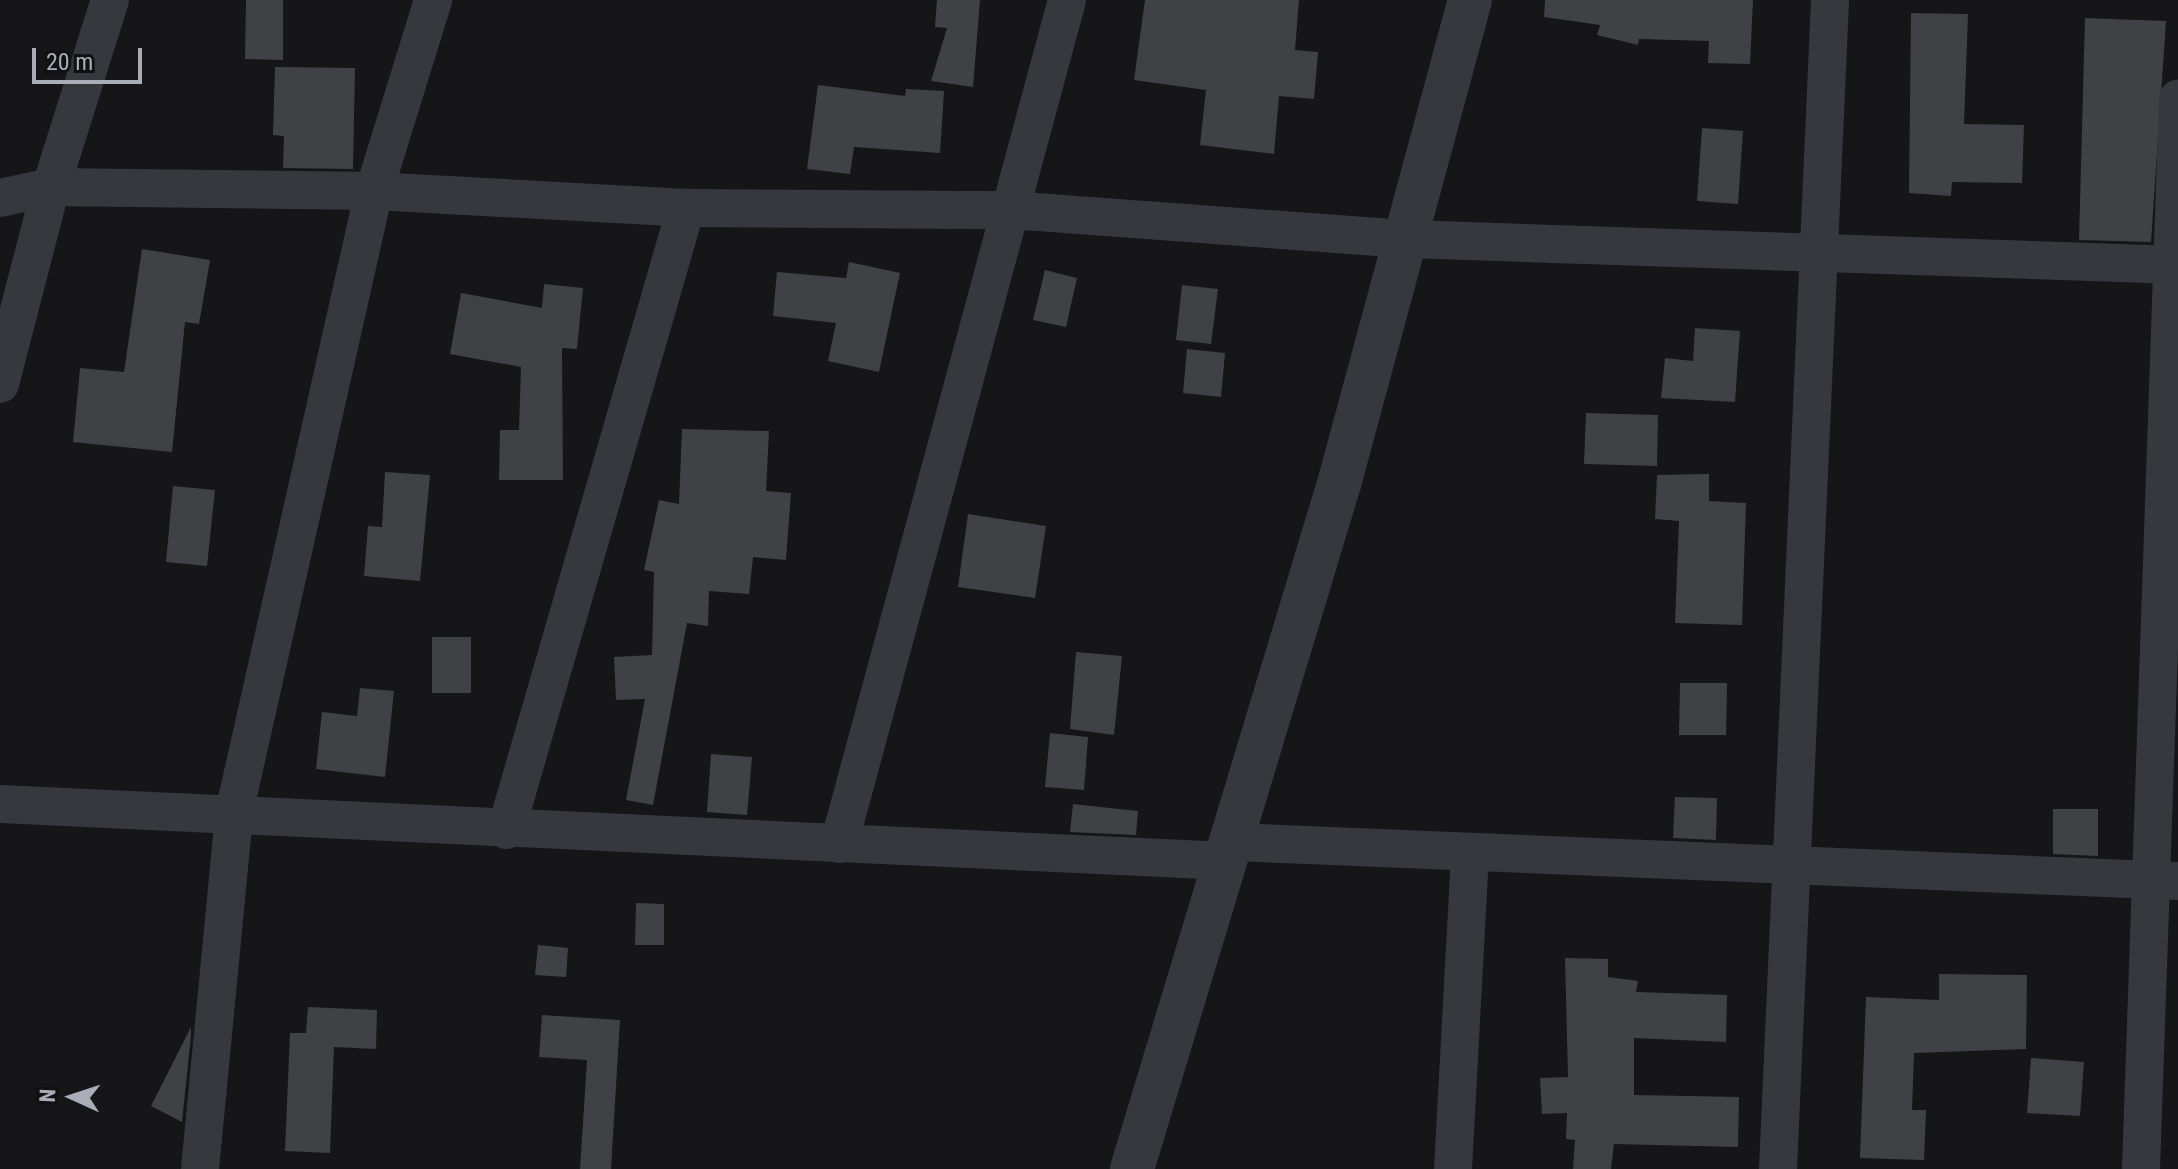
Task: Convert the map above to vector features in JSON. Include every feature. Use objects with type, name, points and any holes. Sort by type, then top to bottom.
[{"type":"street","points":[[0,384],[51,187],[110,0]]},
{"type":"street","points":[[200,1169],[234,813],[374,191],[433,0]]},
{"type":"street","points":[[839,844],[1067,0]]},
{"type":"street","points":[[1132,1169],[1231,852],[1408,239],[1470,0]]},
{"type":"street","points":[[1778,1169],[1794,867],[1830,0]]},
{"type":"street","points":[[2141,1169],[2166,881],[2178,99]]},
{"type":"street","points":[[0,198],[51,187],[374,191],[686,208],[1009,210],[1408,239],[2174,265]]},
{"type":"street","points":[[506,830],[686,208]]},
{"type":"street","points":[[0,804],[839,844],[1470,854],[2166,881]]},
{"type":"street","points":[[1453,1169],[1470,854]]},
{"type":"building","points":[[246,0],[283,0],[283,60],[245,59]]},
{"type":"building","points":[[937,0],[980,0],[973,87],[931,81],[947,28],[935,27]]},
{"type":"building","points":[[1145,0],[1299,0],[1295,50],[1318,52],[1314,99],[1279,96],[1274,154],[1200,145],[1206,90],[1134,80]]},
{"type":"building","points":[[1545,0],[1753,0],[1750,64],[1708,63],[1709,41],[1639,39],[1638,45],[1597,35],[1600,25],[1544,17]]},
{"type":"building","points":[[1911,13],[1968,14],[1964,124],[2024,125],[2022,183],[1952,182],[1951,196],[1909,193]]},
{"type":"building","points":[[2085,18],[2166,21],[2151,242],[2079,240]]},
{"type":"building","points":[[275,67],[355,68],[353,169],[283,168],[284,136],[273,135]]},
{"type":"building","points":[[818,85],[905,96],[906,89],[944,91],[940,153],[854,147],[850,174],[807,169]]},
{"type":"building","points":[[1702,128],[1743,131],[1738,204],[1697,201]]},
{"type":"building","points":[[142,249],[210,260],[199,324],[185,322],[172,452],[73,442],[80,368],[124,372]]},
{"type":"building","points":[[849,262],[900,273],[879,372],[828,361],[836,323],[773,316],[777,272],[846,278]]},
{"type":"building","points":[[1045,270],[1077,278],[1066,327],[1033,320]]},
{"type":"building","points":[[544,284],[583,288],[577,349],[562,348],[563,480],[499,480],[500,430],[519,430],[521,367],[450,354],[461,293],[542,308]]},
{"type":"building","points":[[1182,285],[1218,289],[1211,344],[1176,340]]},
{"type":"building","points":[[1695,328],[1740,331],[1735,402],[1661,398],[1665,358],[1693,361]]},
{"type":"building","points":[[1187,349],[1225,353],[1221,397],[1183,393]]},
{"type":"building","points":[[1586,413],[1658,415],[1657,466],[1584,464]]},
{"type":"building","points":[[682,429],[769,431],[766,491],[791,493],[786,560],[753,557],[749,594],[709,591],[708,626],[687,623],[653,805],[626,800],[645,699],[616,700],[614,657],[652,655],[654,572],[644,570],[659,500],[679,504]]},
{"type":"building","points":[[385,472],[430,475],[420,581],[364,576],[368,526],[382,527]]},
{"type":"building","points":[[1709,474],[1709,501],[1746,503],[1742,625],[1675,623],[1679,521],[1655,519],[1657,475]]},
{"type":"building","points":[[173,486],[215,490],[207,566],[166,562]]},
{"type":"building","points":[[968,514],[1046,526],[1035,598],[958,587]]},
{"type":"building","points":[[432,637],[471,637],[471,693],[432,693]]},
{"type":"building","points":[[1076,652],[1122,656],[1114,735],[1070,729]]},
{"type":"building","points":[[1680,683],[1727,683],[1726,735],[1679,735]]},
{"type":"building","points":[[360,688],[394,691],[385,777],[316,769],[322,712],[357,716]]},
{"type":"building","points":[[1050,733],[1088,737],[1084,790],[1045,787]]},
{"type":"building","points":[[711,754],[752,757],[747,815],[707,812]]},
{"type":"building","points":[[1675,797],[1717,798],[1716,840],[1673,838]]},
{"type":"building","points":[[1073,804],[1138,811],[1136,835],[1070,832]]},
{"type":"building","points":[[2053,809],[2098,809],[2098,856],[2053,854]]},
{"type":"building","points":[[636,903],[664,904],[664,945],[635,945]]},
{"type":"building","points":[[538,945],[568,948],[566,977],[535,975]]},
{"type":"building","points":[[1565,958],[1608,959],[1608,977],[1638,981],[1636,992],[1727,995],[1726,1042],[1634,1038],[1634,1095],[1739,1097],[1738,1147],[1614,1144],[1611,1169],[1573,1169],[1575,1140],[1566,1139],[1567,1113],[1542,1114],[1540,1078],[1568,1077]]},
{"type":"building","points":[[1939,974],[2027,975],[2026,1049],[1914,1053],[1912,1110],[1926,1110],[1924,1160],[1860,1158],[1866,997],[1939,1000]]},
{"type":"building","points":[[308,1007],[377,1010],[376,1049],[334,1047],[330,1153],[285,1151],[290,1033],[306,1033]]},
{"type":"building","points":[[542,1015],[620,1020],[611,1169],[580,1169],[587,1060],[539,1057]]},
{"type":"building","points":[[191,1027],[191,1035],[182,1122],[151,1106]]},
{"type":"building","points":[[2031,1058],[2084,1062],[2080,1116],[2027,1113]]}]
